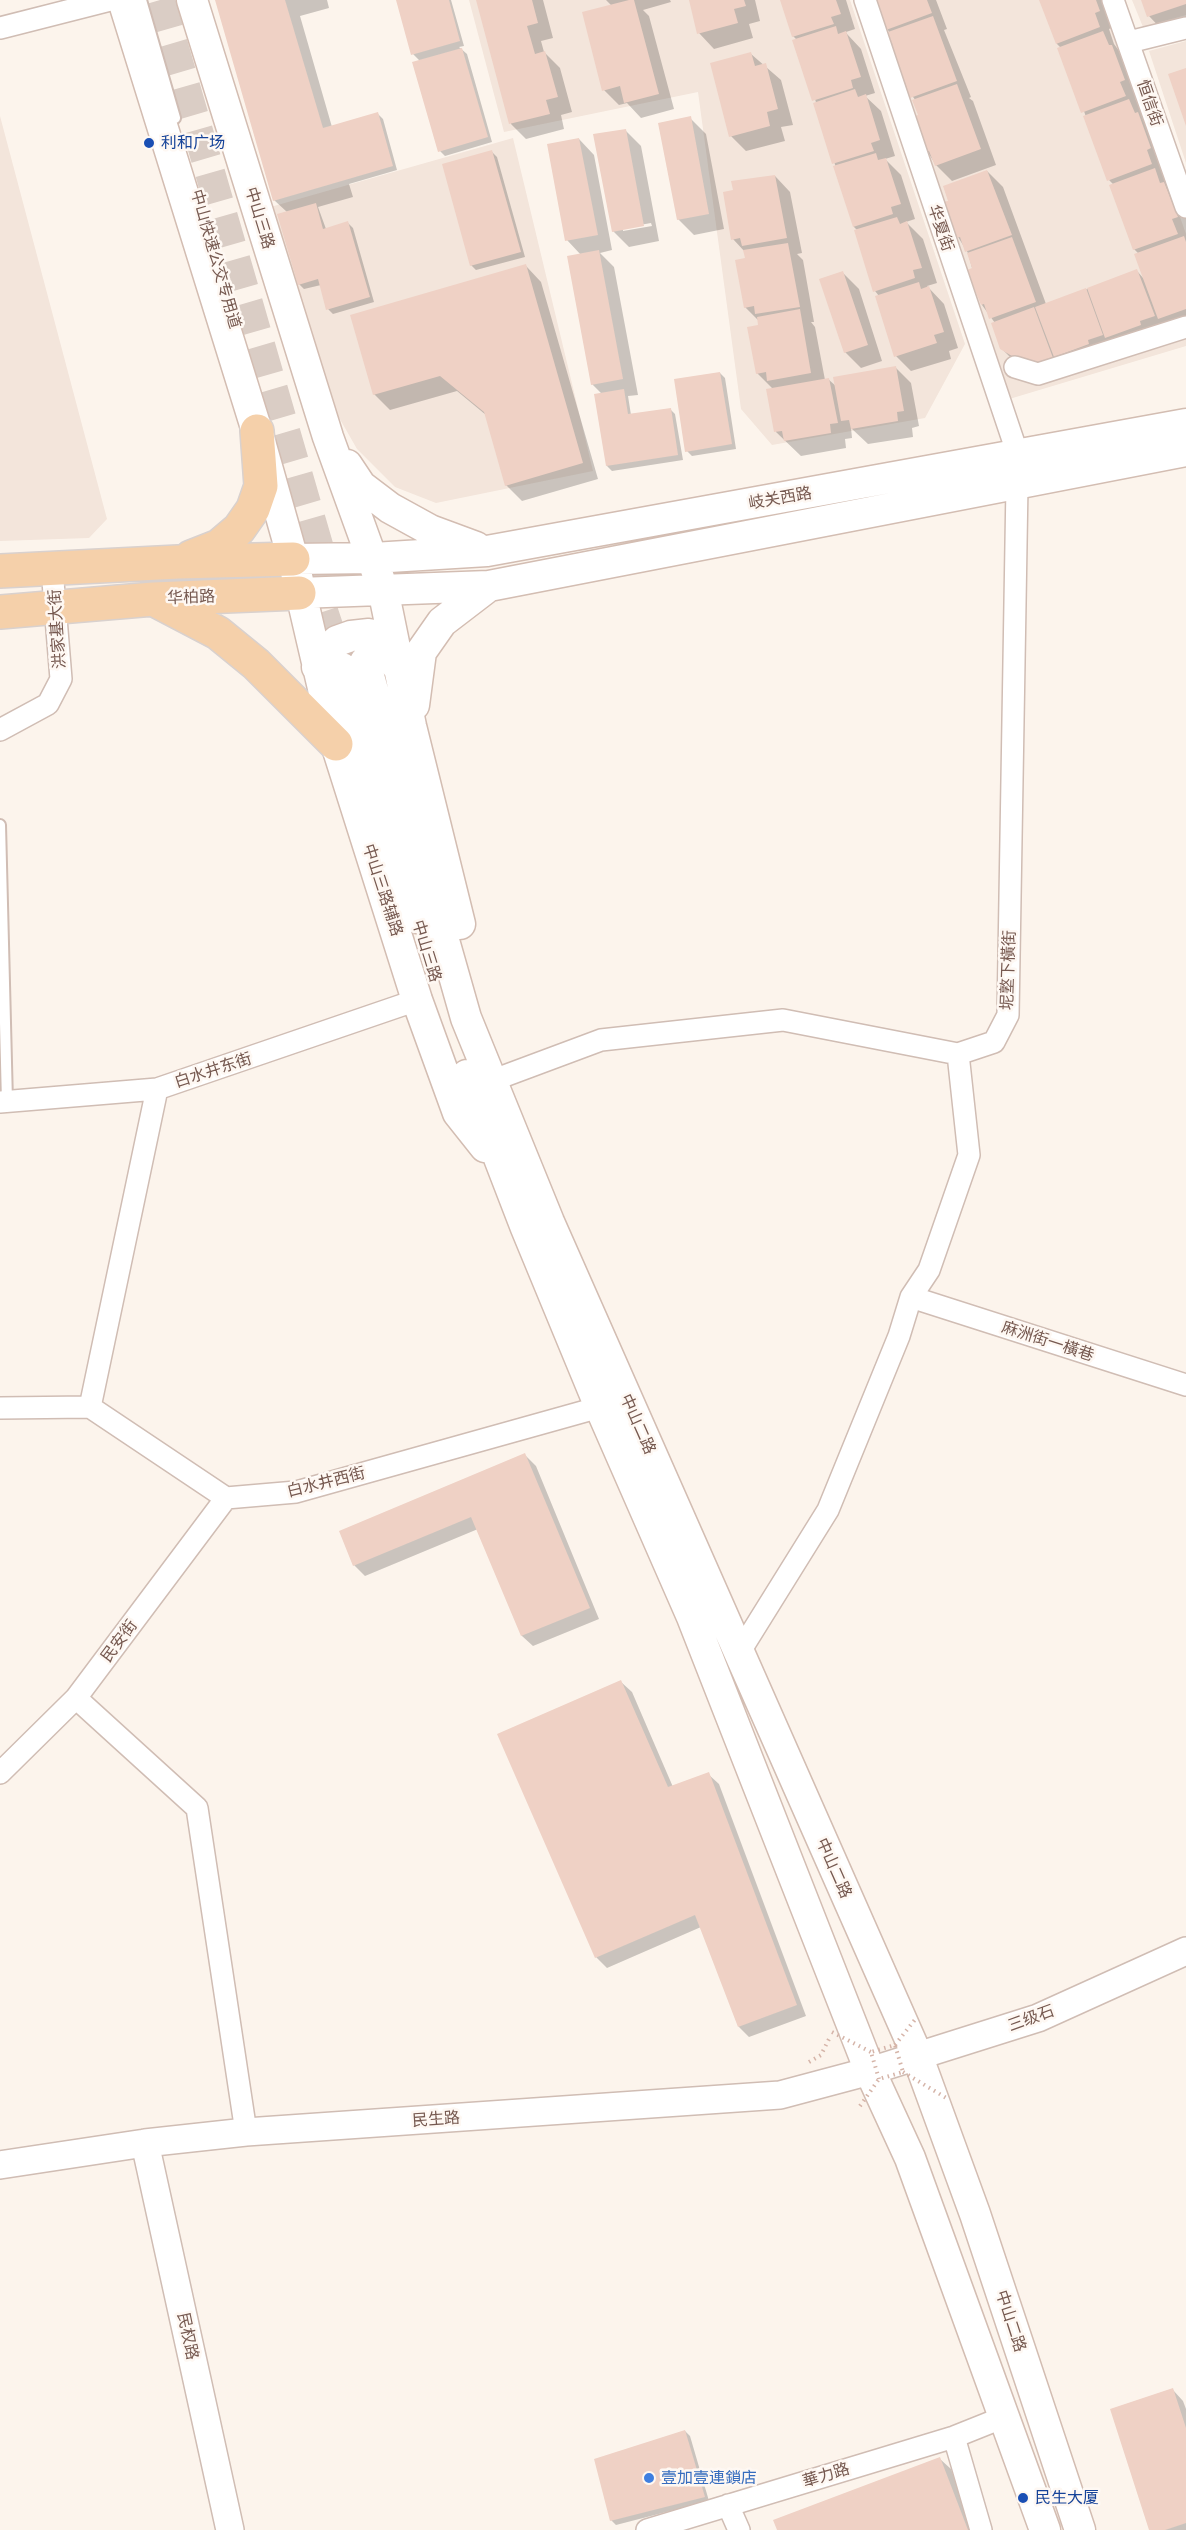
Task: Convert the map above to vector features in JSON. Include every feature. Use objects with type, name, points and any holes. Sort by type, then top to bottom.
[{"type":"main road","points":[[123,0],[257,431],[261,486],[254,509],[239,529],[219,546],[178,562]]},
{"type":"main road","name":"中山三路","points":[[192,0],[328,437]]},
{"type":"main road","name":"中山三路辅路","points":[[257,431],[293,559],[299,593],[341,666],[336,744],[417,1000],[458,1113],[503,1171]]},
{"type":"main road","points":[[328,437],[383,589],[411,726],[470,965],[466,1018]]},
{"type":"main road","points":[[328,437],[362,486],[390,508],[430,530],[488,551]]},
{"type":"main road","name":"岐关西路","points":[[373,558],[488,551],[1018,455],[1185,447]]},
{"type":"main road","name":"岐关西路","points":[[383,589],[489,586],[1017,486],[1185,447]]},
{"type":"main road","points":[[0,571],[178,562],[373,558]]},
{"type":"main road","points":[[411,726],[421,652],[442,622],[489,586]]},
{"type":"main road","name":"华柏路","points":[[0,612],[154,599],[383,589]]},
{"type":"main road","points":[[154,599],[218,633],[256,664],[336,744]]},
{"type":"main road","points":[[341,666],[323,654],[337,641],[351,636],[369,634],[384,645],[399,669]]},
{"type":"main road","name":"中山三路","points":[[341,666],[466,1018],[491,1081],[537,1225]]},
{"type":"main road","name":"中山三路","points":[[341,666],[449,1024],[503,1171],[537,1225]]},
{"type":"main road","name":"中山二路","points":[[537,1225],[600,1407],[692,1617],[910,2158],[1045,2530]]},
{"type":"main road","name":"中山二路","points":[[537,1225],[739,1653],[905,2058],[975,2214],[1080,2530]]},
{"type":"street","points":[[0,28],[110,0]]},
{"type":"street","name":"华夏街","points":[[865,0],[1018,455]]},
{"type":"street","name":"恒信街","points":[[1113,0],[1186,207]]},
{"type":"street","points":[[1129,42],[1186,28]]},
{"type":"street","points":[[1015,367],[1038,374],[1186,327]]},
{"type":"street","name":"坭墪下橫街","points":[[491,1081],[601,1040],[783,1020],[958,1054],[994,1042],[1008,1015],[1017,486]]},
{"type":"street","name":"洪家基大街","points":[[0,730],[48,704],[61,679],[57,608],[52,569]]},
{"type":"street","name":"白水井东街","points":[[4,1102],[157,1089],[417,1000]]},
{"type":"street","points":[[739,1653],[828,1510],[899,1336],[911,1297],[929,1270],[969,1155],[958,1054]]},
{"type":"street","points":[[90,1407],[157,1089]]},
{"type":"street","name":"麻洲街一橫巷","points":[[911,1297],[1186,1385]]},
{"type":"street","points":[[0,1408],[90,1407],[226,1498]]},
{"type":"street","name":"白水井西街","points":[[226,1498],[296,1492],[600,1407]]},
{"type":"street","name":"民安街","points":[[0,1773],[76,1698],[226,1498]]},
{"type":"street","points":[[76,1698],[197,1808],[246,2132]]},
{"type":"street","name":"三级石","points":[[873,2067],[1038,2018],[1186,1952]]},
{"type":"street","name":"民生路","points":[[0,2165],[145,2143],[246,2132],[780,2095],[873,2067]]},
{"type":"street","name":"民权路","points":[[145,2143],[230,2530]]},
{"type":"street","name":"華力路","points":[[647,2530],[954,2437],[1004,2417]]},
{"type":"street","points":[[954,2437],[981,2530]]},
{"type":"street","points":[[728,2505],[739,2530]]},
{"type":"lane","points":[[141,0],[177,125]]},
{"type":"lane","points":[[182,0],[285,336],[317,430],[352,500]]},
{"type":"lane","name":"中山快速公交专用道","points":[[217,262],[280,479],[281,519]]},
{"type":"lane","points":[[0,825],[4,1102]]},
{"type":"path","points":[[905,2058],[916,2017],[911,2006]]},
{"type":"path","points":[[916,2017],[926,2021]]},
{"type":"path","points":[[804,2064],[820,2055],[834,2024]]},
{"type":"path","points":[[832,2032],[873,2067]]},
{"type":"path","points":[[873,2067],[905,2058]]},
{"type":"path","points":[[873,2067],[905,2058]]},
{"type":"path","points":[[905,2058],[948,2099],[953,2109]]},
{"type":"path","points":[[860,2106],[873,2067]]},
{"type":"path","points":[[948,2099],[950,2088]]},
{"type":"path","points":[[851,2102],[860,2106],[868,2114]]},
{"type":"shaded area","points":[[469,0],[850,0],[965,344],[925,418],[772,445],[741,409],[698,92],[504,132]]},
{"type":"shaded area","points":[[870,0],[1103,0],[1186,234],[1186,346],[1006,400]]},
{"type":"shaded area","points":[[1132,0],[1186,0],[1186,15],[1143,27]]},
{"type":"shaded area","points":[[1186,41],[1186,163],[1149,51]]},
{"type":"shaded area","points":[[0,116],[107,519],[89,538],[0,541]]},
{"type":"shaded area","points":[[513,138],[593,471],[436,503],[395,487],[357,449],[333,407],[267,208]]},
{"type":"building","points":[[215,0],[285,0],[323,128],[378,112],[393,166],[273,201]]},
{"type":"building","points":[[396,0],[449,0],[460,41],[411,55]]},
{"type":"building","points":[[476,0],[532,0],[538,23],[527,26],[535,54],[545,51],[558,97],[546,100],[550,114],[509,124]]},
{"type":"building","points":[[634,0],[659,94],[624,103],[620,86],[602,91],[582,12]]},
{"type":"building","points":[[689,0],[744,0],[746,6],[734,9],[738,23],[697,34]]},
{"type":"building","points":[[780,0],[836,0],[841,14],[831,17],[834,24],[792,37]]},
{"type":"building","points":[[871,0],[927,0],[932,13],[886,30]]},
{"type":"building","points":[[1039,0],[1096,0],[1100,11],[1095,13],[1100,27],[1056,44]]},
{"type":"building","points":[[1141,0],[1186,0],[1186,4],[1147,17]]},
{"type":"building","points":[[933,16],[957,81],[910,98],[905,83],[901,84],[888,48],[893,46],[888,32]]},
{"type":"building","points":[[836,26],[838,34],[846,31],[861,77],[851,80],[853,88],[812,101],[792,40]]},
{"type":"building","points":[[1103,31],[1109,45],[1112,45],[1125,80],[1120,82],[1126,96],[1081,113],[1057,48]]},
{"type":"building","points":[[462,48],[488,137],[438,152],[412,62]]},
{"type":"building","points":[[751,52],[755,66],[766,63],[778,109],[767,112],[770,126],[729,137],[710,63]]},
{"type":"building","points":[[1186,68],[1186,126],[1168,74]]},
{"type":"building","points":[[957,84],[981,149],[935,166],[929,151],[926,152],[913,117],[918,115],[912,100]]},
{"type":"building","points":[[855,89],[858,97],[866,94],[880,140],[871,143],[874,151],[832,164],[813,103]]},
{"type":"building","points":[[1129,99],[1135,113],[1138,112],[1151,148],[1147,150],[1152,164],[1107,181],[1083,116]]},
{"type":"building","points":[[691,116],[709,214],[677,220],[658,123]]},
{"type":"building","points":[[626,129],[644,226],[612,232],[593,134]]},
{"type":"building","points":[[579,138],[598,235],[565,241],[547,144]]},
{"type":"building","points":[[492,150],[521,252],[470,266],[442,164]]},
{"type":"building","points":[[876,153],[878,160],[886,158],[901,204],[891,207],[893,214],[853,227],[833,166]]},
{"type":"building","points":[[1155,168],[1160,183],[1164,182],[1178,217],[1172,219],[1178,234],[1133,250],[1109,185]]},
{"type":"building","points":[[987,170],[1012,235],[965,252],[960,237],[956,238],[943,202],[948,201],[943,186]]},
{"type":"building","points":[[775,175],[787,238],[742,246],[740,238],[731,240],[723,192],[733,190],[731,181]]},
{"type":"building","points":[[316,203],[323,229],[348,221],[370,297],[326,310],[318,279],[298,285],[277,214]]},
{"type":"building","points":[[897,217],[900,224],[907,221],[922,268],[913,270],[915,278],[873,292],[854,230]]},
{"type":"building","points":[[1184,236],[1186,242],[1186,309],[1158,319],[1134,254]]},
{"type":"building","points":[[1012,237],[1036,302],[989,319],[967,270],[972,268],[967,253]]},
{"type":"building","points":[[788,243],[800,307],[755,314],[754,306],[744,308],[735,260],[745,258],[743,250]]},
{"type":"building","points":[[599,250],[623,379],[591,385],[567,256]]},
{"type":"building","points":[[526,264],[583,463],[505,486],[484,412],[440,376],[373,395],[350,315]]},
{"type":"building","points":[[1137,269],[1155,316],[1140,321],[1141,325],[1105,338],[1087,288]]},
{"type":"building","points":[[843,271],[868,345],[844,353],[819,279]]},
{"type":"building","points":[[919,282],[921,289],[929,286],[944,332],[934,335],[937,343],[894,357],[875,296]]},
{"type":"building","points":[[1086,288],[1103,335],[1088,340],[1089,344],[1054,357],[1035,307]]},
{"type":"building","points":[[1034,307],[1053,358],[1029,366],[1000,349],[991,323]]},
{"type":"building","points":[[800,309],[811,373],[767,381],[766,372],[756,374],[747,327],[758,325],[757,317]]},
{"type":"building","points":[[896,366],[904,411],[897,412],[898,421],[851,429],[849,420],[841,421],[833,377]]},
{"type":"building","points":[[720,372],[732,444],[685,452],[674,379]]},
{"type":"building","points":[[829,378],[838,423],[830,424],[831,433],[784,441],[782,431],[774,432],[766,389]]},
{"type":"building","points":[[624,389],[628,414],[671,408],[678,455],[606,466],[594,394]]},
{"type":"building","points":[[525,1453],[590,1608],[521,1636],[471,1517],[353,1566],[339,1531]]},
{"type":"building","points":[[621,1680],[668,1787],[709,1772],[797,2005],[738,2027],[695,1915],[595,1958],[497,1734]]},
{"type":"building","points":[[1173,2388],[1186,2428],[1186,2523],[1165,2530],[1149,2530],[1110,2409]]},
{"type":"building","name":"壹加壹連鎖店","points":[[685,2430],[705,2497],[610,2521],[594,2459]]},
{"type":"building","points":[[940,2457],[968,2530],[777,2530],[773,2520]]},
{"type":"tunnel","points":[[160,0],[329,583]]},
{"type":"tunnel","points":[[309,569],[342,668]]},
{"type":"place","name":"利和广场","points":[[149,143]]},
{"type":"place","name":"壹加壹連鎖店","points":[[649,2478]]},
{"type":"place","name":"民生大厦","points":[[1023,2498]]}]
